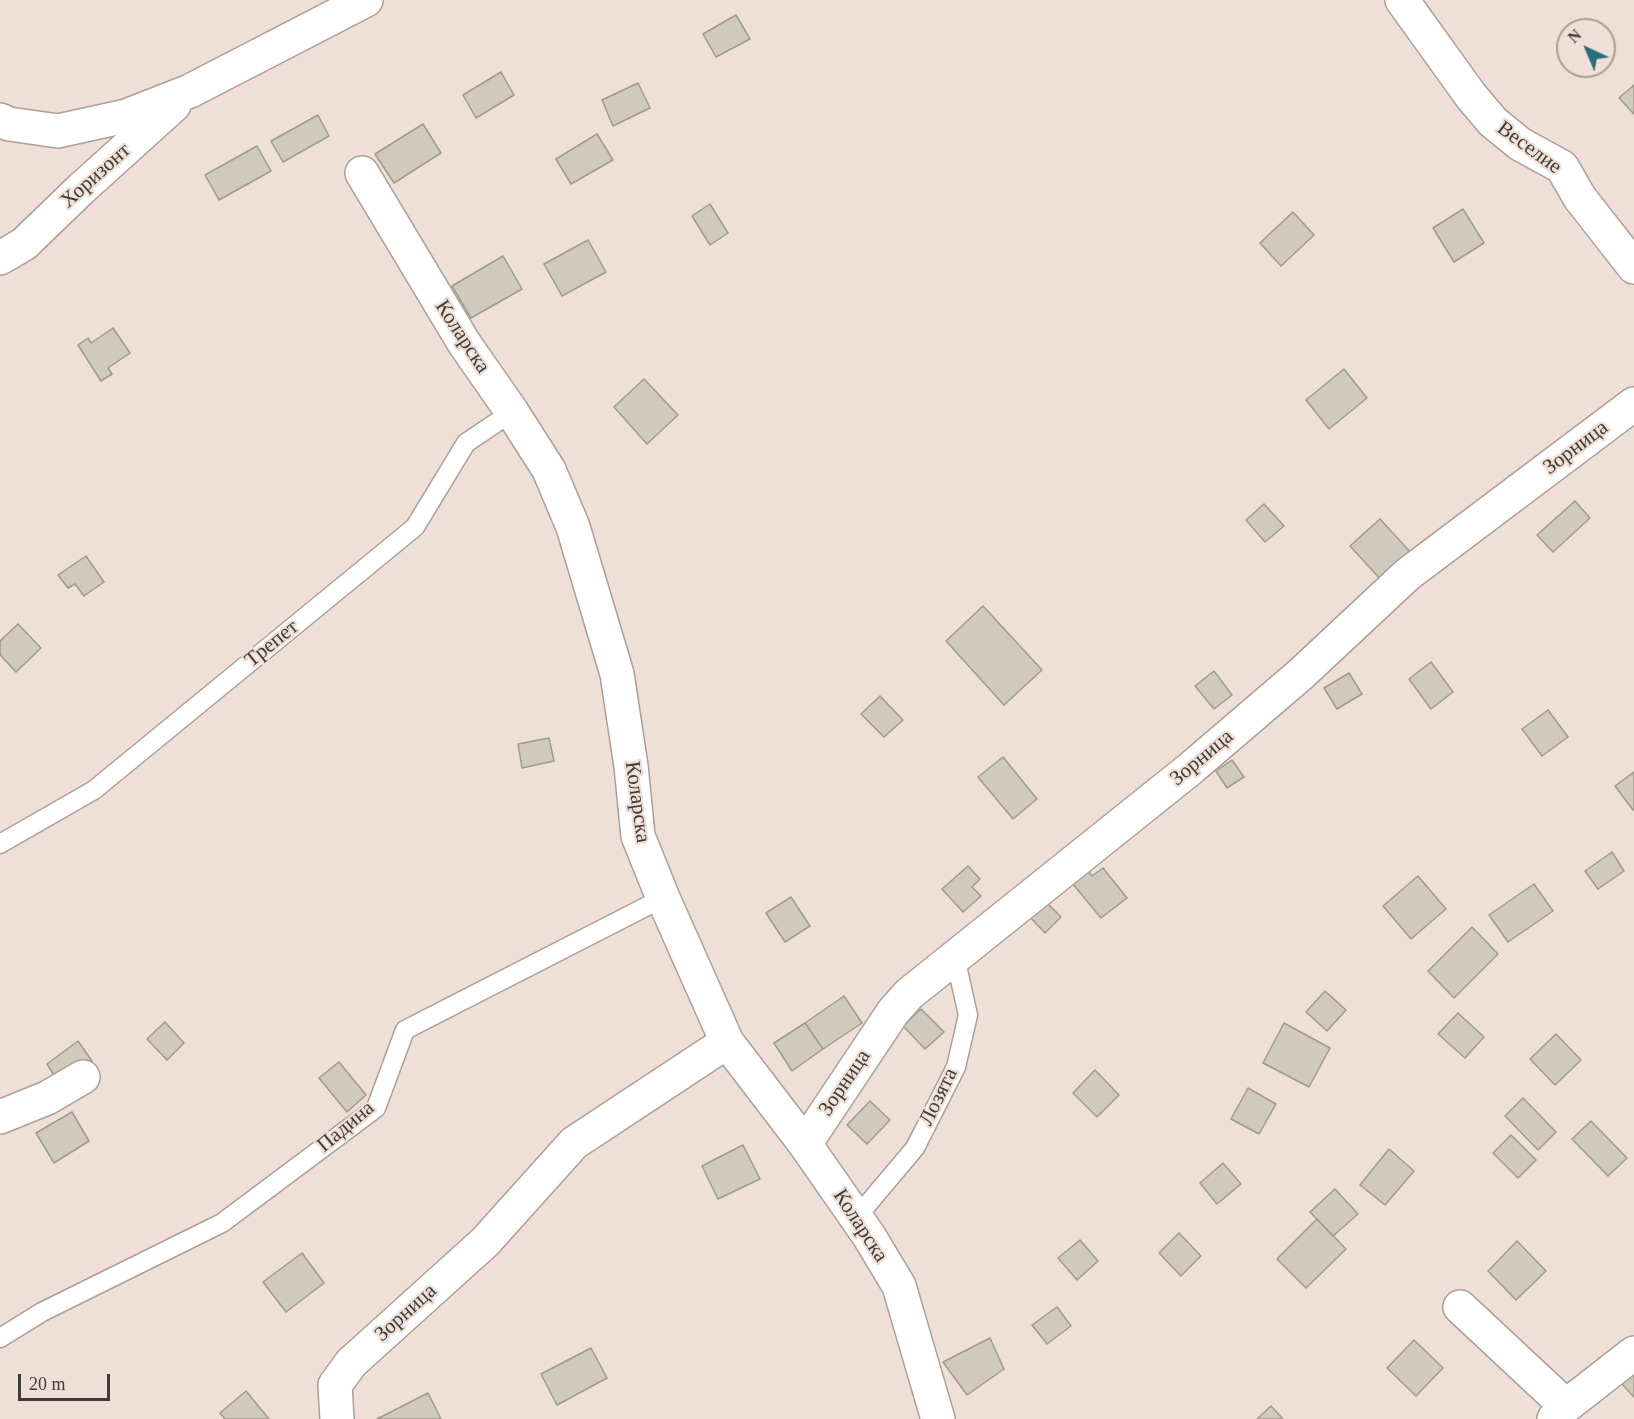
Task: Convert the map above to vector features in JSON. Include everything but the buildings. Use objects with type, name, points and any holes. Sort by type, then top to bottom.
[{"type":"street","name":"Хоризонт","points":[[0,120],[9,124],[58,131],[126,116],[190,90],[366,0]]},
{"type":"street","name":"Веселие","points":[[1402,0],[1464,87],[1493,122],[1520,144],[1562,167],[1580,198],[1634,267]]},
{"type":"street","name":"Хоризонт","points":[[0,258],[24,244],[190,90]]},
{"type":"street","name":"Коларска","points":[[362,173],[464,343],[549,470],[573,527],[617,674],[631,766],[638,836],[663,898],[727,1042],[805,1144],[899,1286],[938,1419]]},
{"type":"street","name":"Зорница","points":[[805,1144],[893,1011],[909,994],[1190,769],[1301,674],[1408,574],[1634,404]]},
{"type":"street","name":"Зорница","points":[[337,1419],[335,1385],[351,1363],[485,1242],[574,1143],[727,1042]]},
{"type":"street","points":[[0,1117],[47,1098],[83,1077]]},
{"type":"street","points":[[1460,1307],[1560,1413],[1634,1353]]},
{"type":"lane","name":"Трепет","points":[[0,843],[94,790],[415,527],[466,443],[512,412]]},
{"type":"lane","name":"Падина","points":[[0,1338],[42,1312],[222,1223],[376,1108],[405,1030],[663,898]]},
{"type":"lane","name":"Лозята","points":[[856,1218],[915,1148],[956,1067],[968,1016],[955,957]]}]
